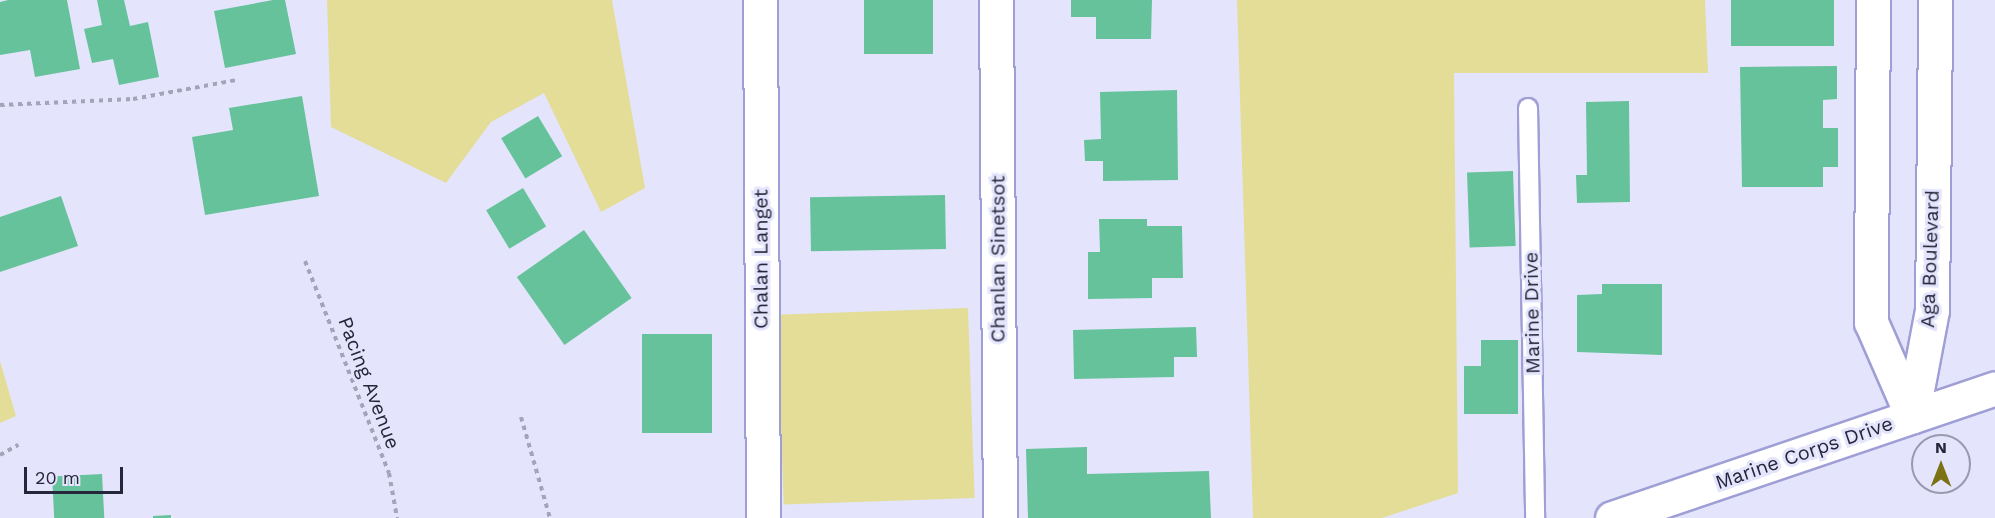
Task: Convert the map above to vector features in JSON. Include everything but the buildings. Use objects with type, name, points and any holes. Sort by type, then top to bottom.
[{"type":"street","name":"Chalan Langet","points":[[760,0],[763,518]]},
{"type":"street","name":"Chanlan Sinetsot","points":[[996,0],[1000,518]]},
{"type":"street","points":[[1873,0],[1871,322],[1912,416]]},
{"type":"street","name":"Aga Boulevard","points":[[1912,416],[1932,310],[1935,0]]},
{"type":"street","name":"Marine Corps Drive","points":[[1612,518],[1995,388]]},
{"type":"lane","name":"Marine Drive","points":[[1528,108],[1535,518]]},
{"type":"path","points":[[0,105],[133,99],[237,80]]},
{"type":"path","name":"Pacing Avenue","points":[[305,261],[389,473],[397,518]]},
{"type":"path","points":[[520,417],[550,518]]},
{"type":"path","points":[[0,455],[18,445]]},
{"type":"shaded area","points":[[327,0],[612,0],[645,188],[601,212],[544,93],[491,122],[446,183],[331,127]]},
{"type":"shaded area","points":[[1237,0],[1705,0],[1708,73],[1454,73],[1458,493],[1382,518],[1253,518]]},
{"type":"shaded area","points":[[968,308],[975,498],[784,505],[777,315]]},
{"type":"shaded area","points":[[0,361],[16,416],[0,423]]}]
